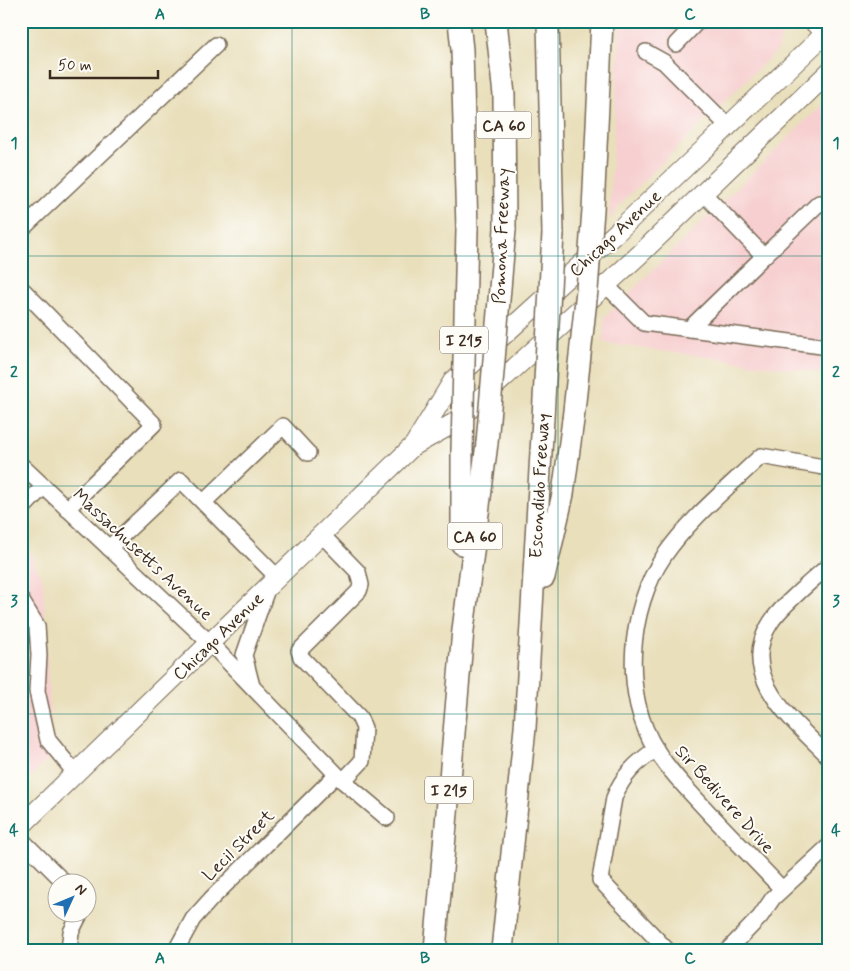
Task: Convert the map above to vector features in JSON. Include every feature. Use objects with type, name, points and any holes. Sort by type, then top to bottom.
[{"type":"highway","name":"I 215","points":[[435,950],[463,630],[462,451],[467,229],[459,21]]},
{"type":"highway","name":"Pomona Freeway","points":[[463,630],[487,443],[505,229],[504,95],[496,21]]},
{"type":"highway","name":"Escondido Freeway","points":[[502,950],[525,728],[543,418],[552,233],[548,21]]},
{"type":"highway","points":[[530,638],[563,494],[573,420],[587,290],[602,21]]},
{"type":"main road","name":"Chicago Avenue","points":[[21,826],[414,445],[453,381],[617,232],[824,31]]},
{"type":"main road","name":"Chicago Avenue","points":[[414,445],[454,423],[638,256],[829,72]]},
{"type":"street","points":[[676,44],[698,21]]},
{"type":"street","points":[[21,230],[216,44]]},
{"type":"street","points":[[646,52],[664,62],[728,126]]},
{"type":"street","points":[[703,193],[764,256]]},
{"type":"street","points":[[689,329],[818,203],[829,204]]},
{"type":"street","points":[[605,284],[644,323],[829,347]]},
{"type":"street","points":[[21,288],[154,424],[67,509]]},
{"type":"street","points":[[204,502],[283,426],[308,453]]},
{"type":"street","name":"Sir Bedivere Drive","points":[[782,889],[684,786],[656,750],[645,725],[638,700],[633,654],[635,632],[641,603],[663,557],[692,522],[761,456],[829,468]]},
{"type":"street","name":"Massachusetts Avenue","points":[[21,464],[210,644],[340,778],[387,818]]},
{"type":"street","points":[[108,548],[181,480],[204,502],[272,583],[244,655],[253,687]]},
{"type":"street","points":[[21,510],[44,487]]},
{"type":"street","name":"Lecil Street","points":[[176,950],[193,919],[211,898],[340,778],[362,761],[364,728],[359,717],[300,657],[299,651],[359,591],[361,585],[358,572],[322,535]]},
{"type":"street","points":[[829,565],[772,621],[759,650],[762,676],[770,692],[782,708],[829,756]]},
{"type":"street","points":[[21,600],[37,626],[40,655],[36,691],[48,740],[76,774]]},
{"type":"street","points":[[656,750],[630,769],[618,787],[614,798],[600,880],[667,950]]},
{"type":"street","points":[[21,839],[56,874]]},
{"type":"street","points":[[728,950],[760,917],[773,898],[829,846]]},
{"type":"street","points":[[69,950],[71,932],[75,924]]},
{"type":"shaded area","points":[[620,21],[776,21],[782,36],[778,49],[624,200],[609,220]]},
{"type":"shaded area","points":[[829,98],[829,374],[603,343],[604,318]]},
{"type":"shaded area","points":[[21,532],[43,581],[51,735],[61,747],[21,786]]}]
